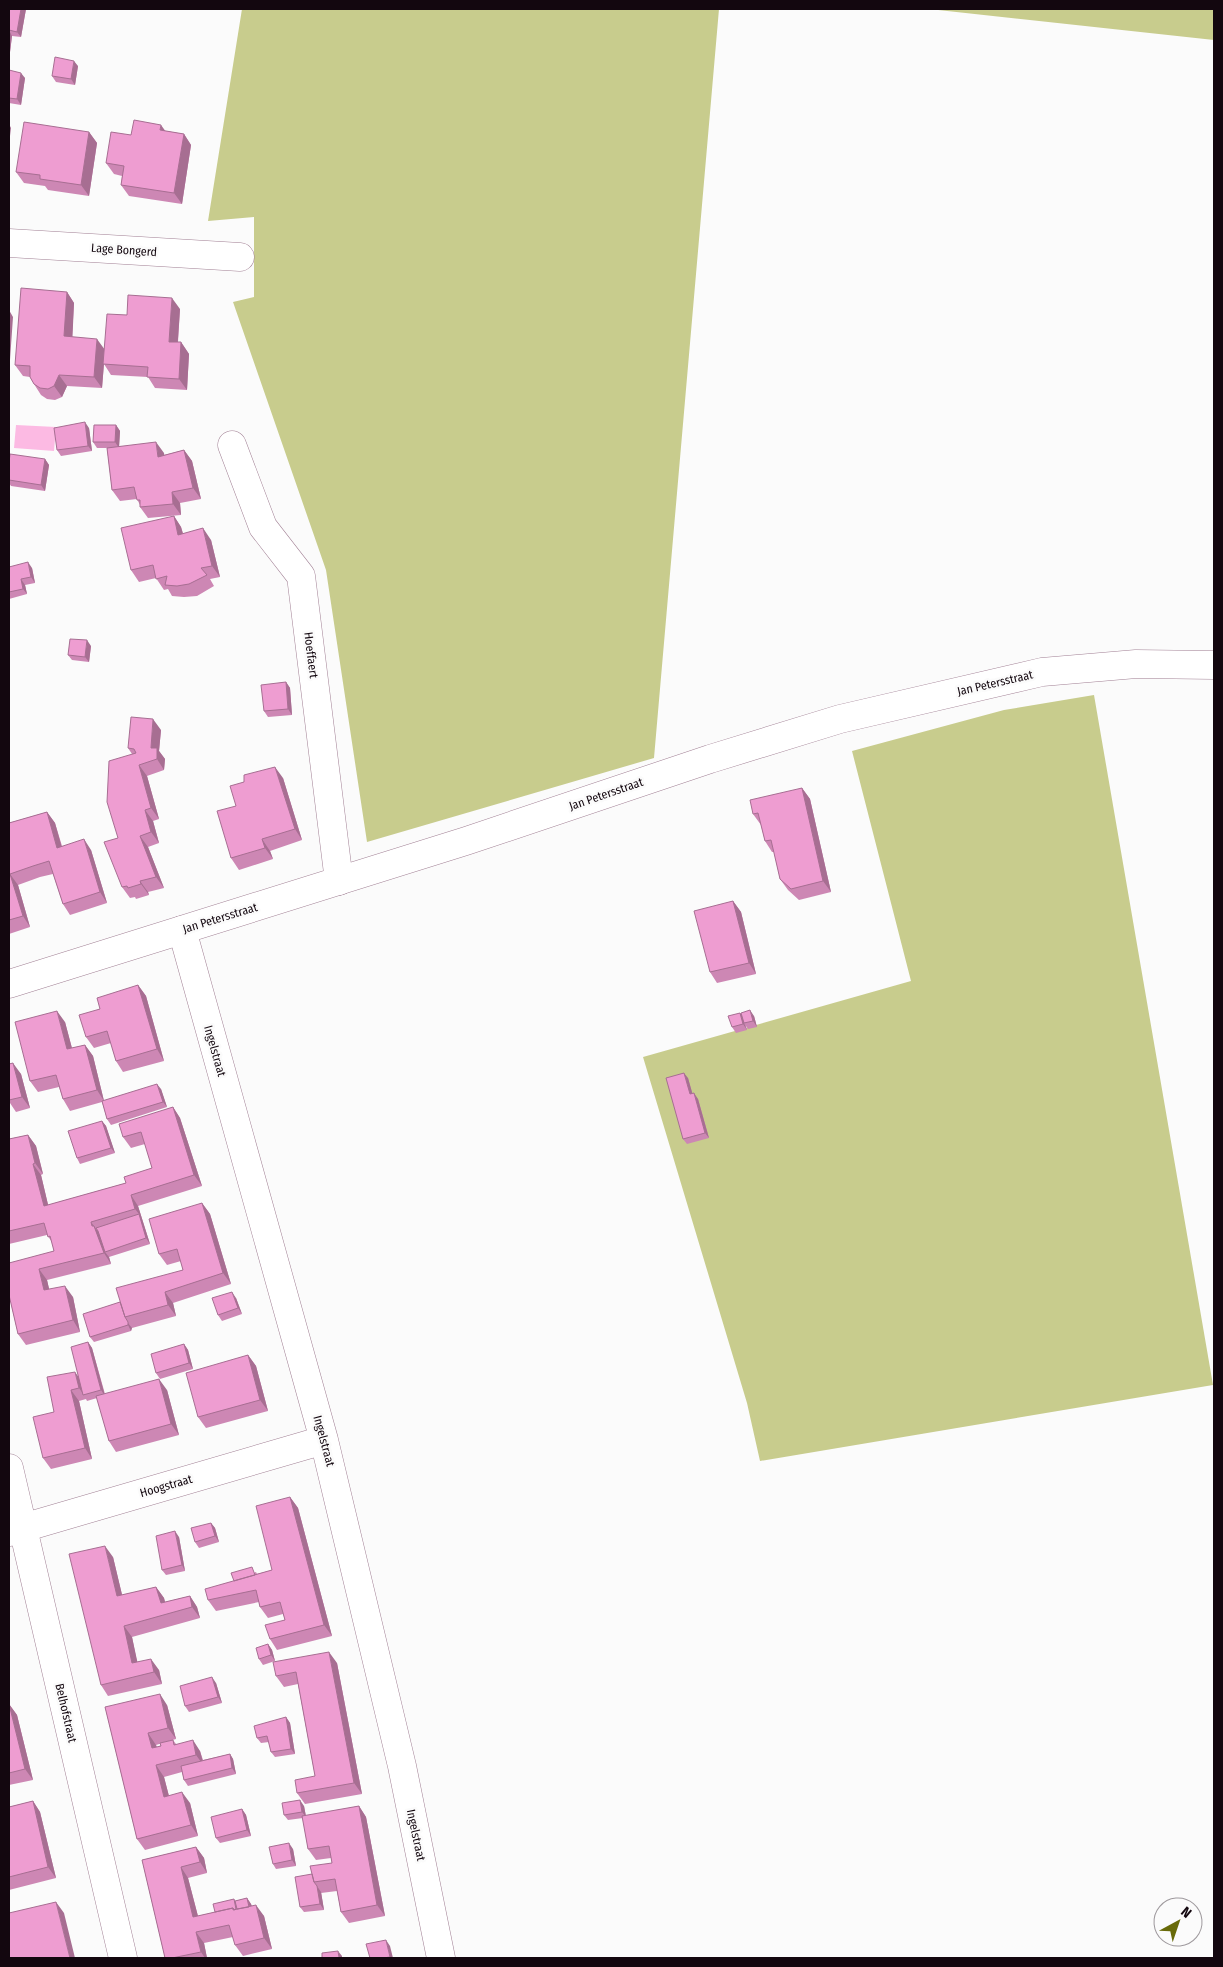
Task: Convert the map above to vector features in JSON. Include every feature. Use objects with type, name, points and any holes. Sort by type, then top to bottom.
[{"type":"street","name":"Lage Bongerd","points":[[9,243],[240,257]]},
{"type":"street","name":"Hoeffaert","points":[[232,446],[263,527],[301,576],[339,881]]},
{"type":"street","name":"Jan Petersstraat","points":[[9,984],[466,841],[710,759],[840,719],[1042,672],[1136,664],[1214,665]]},
{"type":"street","name":"Ingelstraat","points":[[182,930],[324,1440],[402,1766],[442,1958]]},
{"type":"street","name":"Hoogstraat","points":[[16,1530],[324,1440]]},
{"type":"street","name":"Belhofstraat","points":[[9,1468],[16,1530],[123,1958]]},
{"type":"green space","points":[[242,9],[719,9],[654,758],[367,842],[326,570],[233,302],[254,297],[254,217],[208,221]]},
{"type":"green space","points":[[929,9],[1214,9],[1214,40]]},
{"type":"green space","points":[[1094,695],[1213,1385],[760,1461],[747,1403],[643,1057],[911,981],[852,751],[1004,710]]},
{"type":"shaded area","points":[[16,425],[56,427],[54,451],[14,448]]},
{"type":"building","points":[[9,9],[21,9],[17,32],[9,30]]},
{"type":"building","points":[[55,57],[74,61],[71,79],[52,76]]},
{"type":"building","points":[[9,70],[21,73],[17,99],[9,98]]},
{"type":"building","points":[[134,120],[161,125],[160,130],[184,134],[174,193],[121,185],[124,166],[106,163],[111,132],[131,135]]},
{"type":"building","points":[[24,122],[89,132],[81,185],[40,179],[40,175],[16,172]]},
{"type":"building","points":[[21,288],[67,292],[64,336],[97,339],[94,377],[59,375],[54,386],[48,389],[40,388],[34,384],[30,377],[30,366],[15,365]]},
{"type":"building","points":[[128,295],[172,298],[169,342],[181,342],[179,379],[147,377],[148,367],[103,364],[107,314],[127,315]]},
{"type":"building","points":[[85,422],[88,446],[57,450],[54,428]]},
{"type":"building","points":[[94,425],[116,425],[115,442],[93,442]]},
{"type":"building","points":[[156,442],[158,457],[184,450],[193,488],[172,492],[173,504],[140,507],[140,500],[137,500],[134,487],[112,490],[107,448]]},
{"type":"building","points":[[10,454],[45,459],[41,485],[9,480]]},
{"type":"building","points":[[174,516],[178,535],[203,528],[212,566],[201,568],[207,575],[189,584],[177,586],[165,585],[167,576],[156,579],[153,565],[131,570],[121,528]]},
{"type":"building","points":[[28,562],[31,577],[21,579],[23,589],[9,592],[9,567]]},
{"type":"building","points":[[70,639],[87,640],[85,657],[68,655]]},
{"type":"building","points":[[286,682],[288,709],[264,711],[261,685]]},
{"type":"building","points":[[131,717],[153,719],[151,748],[157,748],[157,759],[139,765],[151,808],[145,810],[151,832],[140,836],[156,877],[140,881],[141,884],[128,888],[127,886],[122,887],[104,842],[118,838],[107,802],[109,761],[136,753],[134,749],[128,748]]},
{"type":"building","points":[[275,767],[295,829],[262,839],[265,848],[231,858],[217,811],[236,806],[230,786],[244,782],[244,775]]},
{"type":"building","points":[[802,788],[823,881],[791,889],[780,879],[771,840],[765,841],[758,813],[753,814],[750,800]]},
{"type":"building","points":[[47,812],[57,848],[84,839],[100,892],[63,904],[49,861],[10,874],[23,916],[9,920],[9,823]]},
{"type":"building","points":[[733,901],[749,963],[710,972],[694,911]]},
{"type":"building","points":[[138,985],[157,1049],[116,1061],[107,1031],[86,1037],[79,1015],[100,1009],[97,998]]},
{"type":"building","points":[[750,1010],[753,1021],[744,1023],[741,1013]]},
{"type":"building","points":[[57,1011],[67,1049],[85,1045],[97,1090],[63,1099],[56,1075],[30,1081],[15,1022]]},
{"type":"building","points":[[740,1013],[743,1024],[732,1027],[728,1016]]},
{"type":"building","points":[[13,1063],[22,1097],[9,1100],[9,1064]]},
{"type":"building","points":[[684,1073],[690,1094],[694,1093],[705,1133],[683,1139],[666,1078]]},
{"type":"building","points":[[157,1084],[163,1102],[107,1119],[102,1101]]},
{"type":"building","points":[[173,1107],[194,1175],[131,1195],[135,1209],[91,1222],[104,1253],[39,1269],[44,1290],[65,1286],[73,1320],[18,1334],[9,1295],[9,1263],[54,1251],[44,1223],[9,1231],[9,1139],[28,1135],[44,1206],[126,1183],[124,1177],[152,1168],[141,1132],[123,1137],[119,1124]]},
{"type":"building","points":[[102,1121],[111,1148],[77,1158],[68,1131]]},
{"type":"building","points":[[202,1203],[223,1273],[165,1292],[168,1305],[125,1317],[116,1288],[183,1270],[177,1249],[159,1254],[149,1219]]},
{"type":"building","points":[[139,1214],[146,1238],[105,1252],[96,1228]]},
{"type":"building","points":[[232,1292],[238,1308],[218,1315],[212,1298]]},
{"type":"building","points":[[120,1302],[128,1325],[90,1337],[83,1314]]},
{"type":"building","points":[[88,1342],[101,1390],[83,1395],[71,1347]]},
{"type":"building","points":[[184,1344],[189,1363],[156,1373],[151,1354]]},
{"type":"building","points":[[248,1355],[260,1400],[198,1417],[186,1373]]},
{"type":"building","points":[[75,1372],[79,1388],[71,1390],[85,1448],[43,1458],[33,1417],[54,1412],[47,1377]]},
{"type":"building","points":[[159,1379],[171,1424],[109,1441],[96,1396]]},
{"type":"building","points":[[290,1497],[324,1625],[270,1639],[265,1625],[285,1620],[280,1602],[260,1607],[256,1590],[208,1600],[205,1589],[272,1570],[256,1506]]},
{"type":"building","points":[[211,1523],[215,1536],[195,1542],[191,1528]]},
{"type":"building","points":[[175,1531],[182,1565],[162,1570],[156,1536]]},
{"type":"building","points":[[105,1546],[117,1596],[156,1587],[161,1603],[190,1596],[192,1607],[124,1626],[132,1663],[151,1659],[154,1672],[101,1685],[69,1554]]},
{"type":"building","points":[[252,1567],[255,1575],[234,1581],[231,1573]]},
{"type":"building","points":[[268,1644],[271,1655],[259,1659],[256,1648]]},
{"type":"building","points":[[329,1652],[354,1783],[297,1793],[295,1780],[315,1776],[296,1672],[276,1676],[273,1662]]},
{"type":"building","points":[[212,1677],[218,1697],[185,1706],[180,1686]]},
{"type":"building","points":[[160,1694],[168,1728],[148,1733],[152,1748],[161,1746],[160,1743],[173,1740],[174,1745],[193,1740],[196,1755],[156,1765],[164,1797],[182,1792],[191,1825],[137,1839],[105,1707]]},
{"type":"building","points":[[9,1704],[25,1769],[9,1773]]},
{"type":"building","points":[[286,1717],[291,1749],[271,1752],[267,1736],[257,1738],[254,1726]]},
{"type":"building","points":[[230,1754],[232,1768],[184,1780],[181,1766]]},
{"type":"building","points":[[300,1800],[302,1812],[284,1815],[282,1803]]},
{"type":"building","points":[[33,1801],[48,1867],[9,1877],[9,1807]]},
{"type":"building","points":[[359,1806],[377,1905],[341,1912],[335,1879],[314,1882],[310,1866],[332,1863],[329,1846],[308,1849],[302,1816]]},
{"type":"building","points":[[242,1809],[247,1830],[216,1838],[211,1817]]},
{"type":"building","points":[[289,1843],[292,1860],[273,1864],[269,1847]]},
{"type":"building","points":[[196,1847],[200,1862],[181,1867],[193,1917],[256,1905],[264,1938],[235,1945],[229,1925],[196,1932],[201,1952],[165,1958],[142,1860]]},
{"type":"building","points":[[312,1874],[317,1886],[320,1904],[300,1907],[295,1877]]},
{"type":"building","points":[[247,1898],[249,1907],[237,1909],[235,1901]]},
{"type":"building","points":[[234,1899],[236,1909],[215,1912],[213,1904]]},
{"type":"building","points":[[56,1902],[70,1958],[9,1958],[9,1913]]},
{"type":"building","points":[[386,1940],[390,1957],[370,1958],[366,1944]]},
{"type":"building","points":[[338,1951],[339,1958],[322,1958],[322,1953]]}]
